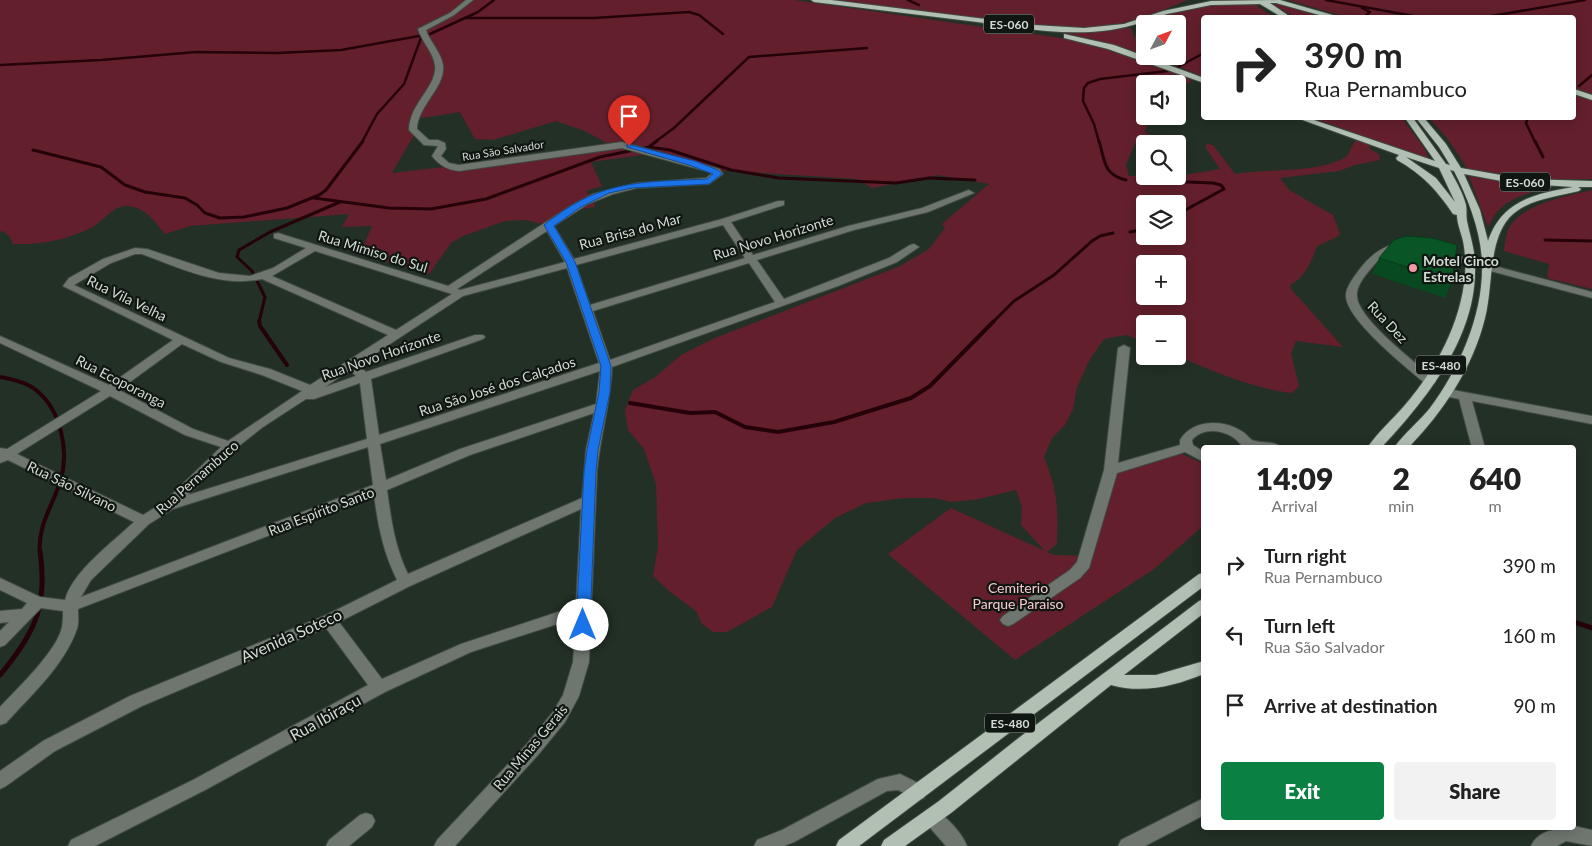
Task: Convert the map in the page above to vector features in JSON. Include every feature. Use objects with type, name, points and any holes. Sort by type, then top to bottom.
[{"type":"main road","name":"ES-060","points":[[814,0],[1034,27],[1084,30],[1125,26],[1162,13],[1197,5],[1256,1],[1284,2],[1331,15]]},
{"type":"main road","points":[[1159,15],[1191,0]]},
{"type":"main road","points":[[1284,0],[1310,8]]},
{"type":"main road","points":[[1256,1],[1274,15]]},
{"type":"main road","points":[[1256,1],[1283,15]]},
{"type":"main road","name":"ES-060","points":[[856,5],[1087,40],[1201,80]]},
{"type":"main road","points":[[1167,65],[1201,80]]},
{"type":"main road","points":[[1576,92],[1592,98]]},
{"type":"main road","name":"ES-060","points":[[1307,120],[1459,171],[1535,183],[1592,184]]},
{"type":"main road","name":"ES-480","points":[[1376,445],[1399,423],[1444,360],[1464,311],[1470,262],[1469,245],[1462,220],[1461,206],[1455,188],[1410,120]]},
{"type":"main road","name":"ES-480","points":[[1403,445],[1448,393],[1466,357],[1477,324],[1487,265],[1480,223],[1459,171],[1433,132],[1422,120]]},
{"type":"main road","points":[[1359,138],[1399,157],[1431,178],[1443,189],[1462,220]]},
{"type":"main road","points":[[1487,265],[1501,222],[1509,213],[1543,196],[1592,184]]},
{"type":"main road","name":"ES-480","points":[[845,846],[1201,580]]},
{"type":"main road","points":[[1175,600],[1201,610]]},
{"type":"main road","name":"ES-480","points":[[890,846],[932,816],[1108,678],[1201,611]]},
{"type":"main road","points":[[1108,678],[1134,684],[1151,683],[1181,676],[1201,668]]},
{"type":"street","name":"Rua São Salvador","points":[[470,0],[452,14],[423,28],[423,33],[440,67],[437,77],[417,111],[413,130],[427,143],[440,144],[442,149],[436,156],[450,168],[477,166],[626,145],[716,171],[718,174],[716,178],[709,181]]},
{"type":"street","name":"Rua Pernambuco","points":[[0,718],[42,672],[62,644],[70,626],[70,606],[74,593],[86,576],[144,521],[168,505],[230,446],[259,424],[396,334],[454,291],[588,199],[611,190],[650,184],[709,181]]},
{"type":"street","name":"Rua Novo Horizonte","points":[[586,310],[852,228],[925,210],[969,193]]},
{"type":"street","name":"Rua Brisa do Mar","points":[[454,291],[725,221],[780,203]]},
{"type":"street","points":[[725,221],[781,303]]},
{"type":"street","name":"Rua Minas Gerais","points":[[443,846],[532,750],[566,706],[572,696],[581,662],[582,610],[592,450],[602,406],[606,366],[570,262],[549,225]]},
{"type":"street","name":"Rua Mimiso do Sul","points":[[278,236],[454,291]]},
{"type":"street","name":"Rua Vila Velha","points":[[311,390],[266,372],[225,360],[68,286],[68,284],[117,257],[139,251],[224,277],[243,279],[263,276],[314,247]]},
{"type":"street","name":"Rua São José dos Calçados","points":[[168,505],[606,366],[781,303],[893,260],[914,247]]},
{"type":"street","name":"Rua Dez","points":[[1413,248],[1386,248],[1378,254],[1363,271],[1354,286],[1351,298],[1354,307],[1367,323],[1399,355],[1430,381]]},
{"type":"street","points":[[1427,251],[1470,262]]},
{"type":"street","points":[[1487,265],[1592,295]]},
{"type":"street","points":[[263,276],[396,334]]},
{"type":"street","name":"Rua Novo Horizonte","points":[[294,402],[478,337]]},
{"type":"street","name":"Rua Ecoporanga","points":[[0,339],[111,390],[189,432],[230,446]]},
{"type":"street","points":[[2,455],[111,390],[180,340]]},
{"type":"street","points":[[1008,620],[1075,574],[1084,564],[1111,470],[1124,348]]},
{"type":"street","points":[[351,364],[365,378],[372,441],[382,487],[389,545],[405,582]]},
{"type":"street","points":[[1448,393],[1592,420]]},
{"type":"street","points":[[1465,397],[1478,445]]},
{"type":"street","name":"Rua Espírito Santo","points":[[0,584],[38,602],[70,606],[116,591],[382,487],[465,452],[602,406]]},
{"type":"street","points":[[1201,456],[1187,447],[1186,440],[1190,432],[1206,427],[1233,432],[1249,445]]},
{"type":"street","points":[[1111,470],[1187,447]]},
{"type":"street","name":"Rua São Silvano","points":[[2,455],[144,521]]},
{"type":"street","name":"Avenida Soteco","points":[[0,781],[49,746],[136,701],[329,620],[405,582],[588,501]]},
{"type":"street","points":[[0,641],[38,602]]},
{"type":"street","name":"Rua Ibiraçu","points":[[77,846],[199,785],[379,687],[466,648],[582,610]]},
{"type":"street","points":[[0,617],[26,614]]},
{"type":"street","points":[[329,620],[379,687]]},
{"type":"street","points":[[763,846],[788,836],[884,784],[900,782],[918,792]]},
{"type":"street","points":[[1127,846],[1201,808]]},
{"type":"street","points":[[932,816],[958,846]]},
{"type":"street","points":[[335,846],[366,821]]},
{"type":"street","points":[[1540,846],[1565,835],[1592,838]]},
{"type":"green space","name":"Cemiterio Parque Paraiso","points":[[0,0],[794,0],[1082,41],[1136,58],[1136,65],[1153,65],[1180,75],[1136,75],[1136,125],[1146,125],[1145,133],[1152,135],[1136,135],[1136,143],[1126,165],[1129,176],[1136,176],[1136,185],[1186,185],[1186,175],[1220,169],[1206,148],[1206,144],[1213,145],[1235,174],[1323,166],[1347,156],[1356,139],[1369,144],[1370,149],[1379,154],[1380,160],[1355,165],[1339,171],[1280,178],[1289,190],[1333,215],[1340,234],[1317,246],[1304,273],[1290,285],[1291,289],[1343,347],[1296,341],[1291,354],[1299,386],[1292,393],[1248,383],[1186,359],[1186,315],[1136,315],[1136,339],[1126,335],[1104,339],[1089,361],[1077,387],[1073,409],[1065,425],[1052,438],[1044,457],[1055,490],[1057,520],[1057,544],[1047,552],[1054,555],[1089,556],[1111,474],[1180,453],[1201,463],[1201,528],[1154,569],[1015,660],[888,554],[951,508],[1045,551],[1021,525],[1022,507],[1016,490],[979,499],[952,502],[934,498],[904,498],[866,503],[835,518],[797,550],[772,607],[727,632],[713,632],[702,624],[696,611],[670,592],[653,576],[658,547],[656,484],[644,449],[628,430],[625,410],[633,390],[654,378],[681,355],[715,338],[898,267],[928,250],[945,228],[942,224],[989,184],[938,175],[872,188],[857,179],[717,170],[690,161],[642,155],[591,162],[602,186],[586,191],[593,200],[595,207],[564,212],[548,225],[525,220],[505,221],[463,236],[451,243],[429,274],[360,254],[372,226],[342,227],[349,214],[190,226],[165,234],[144,211],[126,206],[112,211],[91,228],[72,236],[33,244],[13,244],[10,237],[3,231],[0,232]],"holes":[[[460,112],[475,139],[493,140],[556,121],[585,131],[614,147],[392,173],[414,135],[409,120]]]},
{"type":"green space","points":[[830,0],[1187,0],[1152,15],[1136,15],[1136,22],[1092,29],[1055,28]]},
{"type":"green space","points":[[1288,0],[1592,0],[1592,95],[1576,89],[1576,15],[1339,15]]},
{"type":"green space","points":[[1247,2],[1254,4],[1271,15],[1201,15],[1201,76],[1175,65],[1186,65],[1186,15],[1167,15],[1210,5]]},
{"type":"green space","points":[[1275,2],[1325,15],[1291,15],[1270,3]]},
{"type":"green space","points":[[1131,28],[1136,40],[1136,53],[1093,39],[1049,31],[1097,31]]},
{"type":"green space","points":[[1186,78],[1192,81],[1186,84]]},
{"type":"green space","points":[[1576,95],[1592,100],[1592,179],[1539,179],[1468,169],[1447,138],[1431,120],[1576,120]]},
{"type":"green space","points":[[1318,120],[1403,120],[1424,148],[1429,159]]},
{"type":"green space","points":[[1469,176],[1506,182],[1554,186],[1511,201],[1497,212],[1488,227]]},
{"type":"green space","points":[[1592,190],[1592,289],[1547,278],[1549,264],[1504,251],[1509,228],[1518,217],[1537,206]]},
{"type":"building","points":[[1406,236],[1432,238],[1457,245],[1452,281],[1379,258],[1394,240]]},
{"type":"waterway","points":[[422,35],[430,34],[478,12],[494,0]]},
{"type":"waterway","points":[[908,0],[919,5]]},
{"type":"waterway","points":[[1326,0],[1408,15]]},
{"type":"waterway","points":[[1498,15],[1585,0]]},
{"type":"waterway","points":[[1362,8],[1370,12],[1366,15]]},
{"type":"waterway","points":[[465,18],[594,18],[689,12],[699,15],[723,34]]},
{"type":"waterway","points":[[0,65],[101,60],[196,52],[277,53],[341,50],[422,35]]},
{"type":"waterway","points":[[362,142],[377,114],[404,84],[422,35]]},
{"type":"waterway","points":[[655,142],[674,128],[749,57],[867,48]]},
{"type":"waterway","points":[[1178,67],[1201,55]]},
{"type":"waterway","points":[[1099,142],[1094,124],[1083,101],[1084,88],[1088,83],[1100,79],[1167,71]]},
{"type":"waterway","points":[[1579,86],[1592,75]]},
{"type":"waterway","points":[[1527,120],[1526,123],[1535,142]]},
{"type":"waterway","points":[[33,150],[101,167],[125,185],[145,192],[185,198],[197,205],[205,213],[220,218],[244,217],[287,208],[319,195],[326,190],[363,141]]},
{"type":"waterway","points":[[650,146],[657,141]]},
{"type":"waterway","points":[[1099,141],[1106,166],[1118,178],[1126,180]]},
{"type":"waterway","points":[[1535,141],[1543,157]]},
{"type":"waterway","points":[[314,198],[389,208],[431,209],[486,199],[600,157],[649,147],[670,150],[731,170],[779,178],[896,183],[929,178],[975,180]]},
{"type":"waterway","points":[[1186,182],[1213,183],[1221,185],[1224,189],[1186,210]]},
{"type":"waterway","points":[[259,322],[265,297],[252,271],[237,257],[239,250],[270,232],[340,202]]},
{"type":"waterway","points":[[1130,232],[1136,231]]},
{"type":"waterway","points":[[994,321],[1014,301],[1054,275],[1092,241],[1100,236],[1113,233]]},
{"type":"waterway","points":[[1545,240],[1592,241]]},
{"type":"waterway","points":[[630,403],[690,413],[715,412],[745,427],[778,432],[834,422],[911,398],[930,386],[994,321]]},
{"type":"waterway","points":[[259,322],[260,326],[287,365]]},
{"type":"waterway","points":[[0,377],[23,383],[36,390],[52,408],[61,431],[64,456],[63,468],[58,488],[43,524],[40,551]]},
{"type":"waterway","points":[[0,675],[22,646],[36,618],[42,588],[40,551]]},
{"type":"waterway","points":[[1576,623],[1592,628]]},
{"type":"place","name":"Motel Cinco Estrelas","points":[[1413,268]]},
{"type":"route","points":[[583,625],[582,610],[590,472],[592,450],[605,392],[606,366],[598,337],[586,310],[570,262],[549,225],[588,199],[606,191],[632,185],[709,181],[716,178],[718,174],[716,171],[692,163],[629,146]]}]
